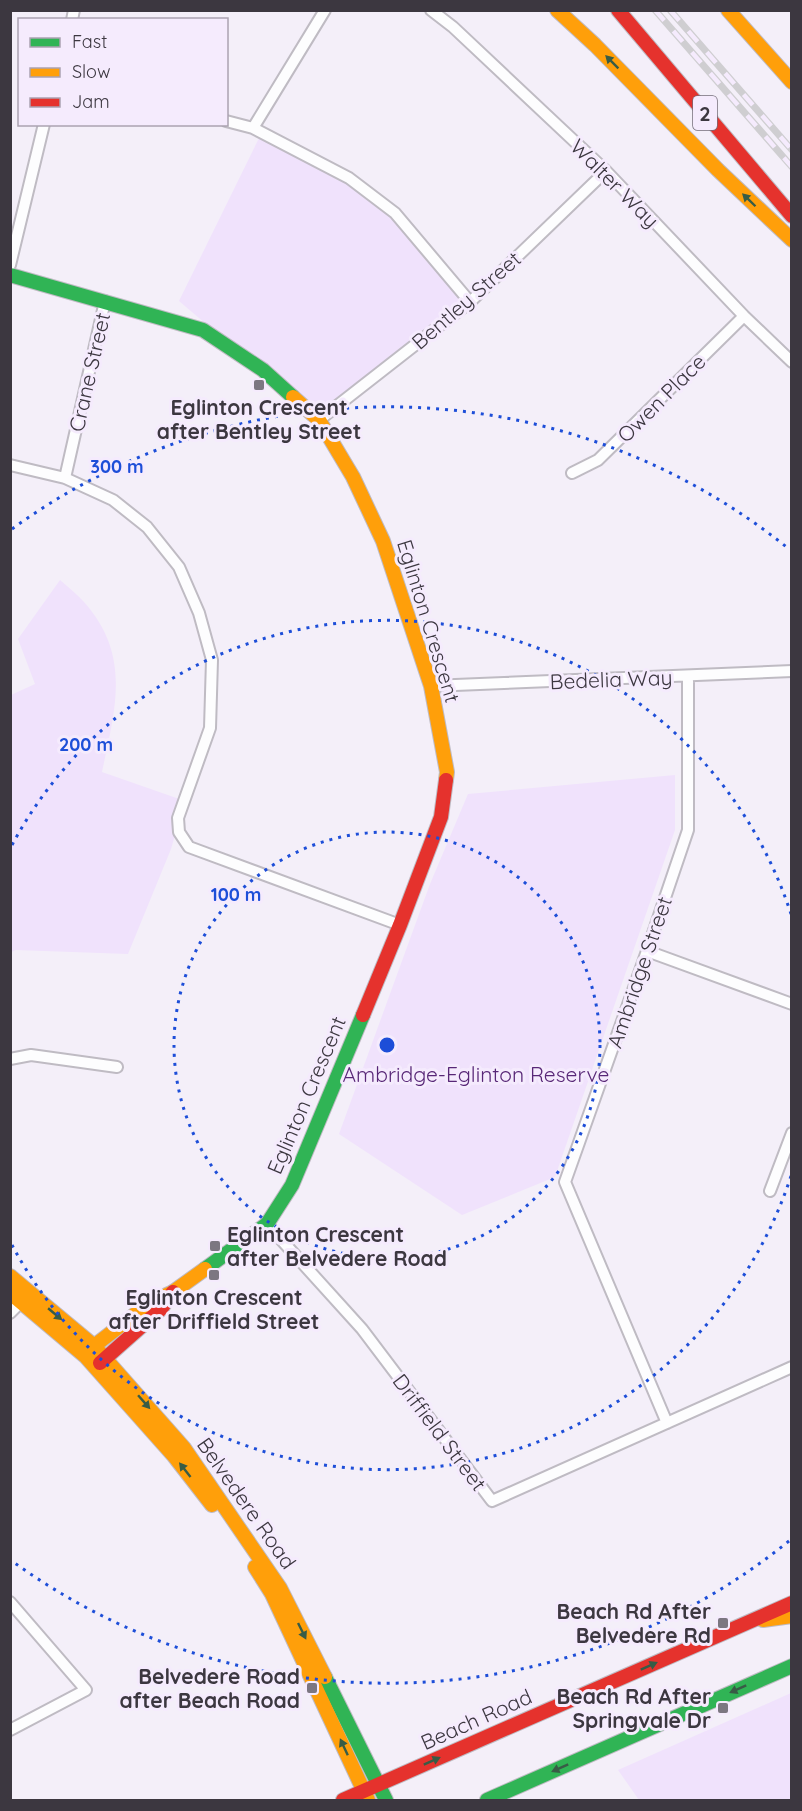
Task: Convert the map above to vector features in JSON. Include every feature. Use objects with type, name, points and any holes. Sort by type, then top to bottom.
[{"type":"main road","points":[[556,10],[595,45],[718,170],[792,240]]},
{"type":"main road","name":"2","points":[[618,10],[792,216]]},
{"type":"main road","points":[[728,10],[792,82]]},
{"type":"main road","points":[[738,10],[762,47]]},
{"type":"main road","name":"Eglinton Crescent","points":[[10,275],[203,330],[264,370],[319,420],[353,477],[383,542],[431,686],[447,772],[441,817],[400,925],[292,1185],[267,1224],[173,1292],[151,1302],[92,1356]]},
{"type":"main road","name":"Belvedere Road","points":[[10,1276],[20,1296],[92,1356],[220,1515],[272,1594],[366,1796]]},
{"type":"main road","name":"Eglinton Crescent","points":[[106,1358],[161,1309],[173,1292]]},
{"type":"main road","name":"Belvedere Road","points":[[92,1356],[106,1358],[184,1448],[280,1588],[386,1800]]},
{"type":"main road","name":"Beach Road","points":[[343,1800],[366,1796],[378,1785],[792,1603]]},
{"type":"main road","points":[[736,1627],[769,1618],[792,1616]]},
{"type":"main road","points":[[487,1800],[792,1666]]},
{"type":"street","points":[[253,128],[325,10]]},
{"type":"street","name":"Walter Way","points":[[431,10],[453,27],[606,171],[744,316],[792,362]]},
{"type":"street","points":[[228,122],[253,128],[350,178],[395,213],[470,302]]},
{"type":"street","points":[[10,265],[45,126]]},
{"type":"street","name":"Bentley Street","points":[[319,420],[470,302],[606,171]]},
{"type":"street","name":"Crane Street","points":[[65,478],[105,301]]},
{"type":"street","name":"Owen Place","points":[[572,473],[598,460],[744,316]]},
{"type":"street","points":[[10,465],[65,478],[113,500],[147,527],[179,567],[200,613],[212,660],[210,728],[178,818],[179,832],[189,847],[400,925]]},
{"type":"street","name":"Bedelia Way","points":[[431,686],[792,672]]},
{"type":"street","name":"Ambridge Street","points":[[667,1423],[565,1182],[688,830],[688,675]]},
{"type":"street","points":[[647,951],[792,1004]]},
{"type":"street","points":[[10,1059],[31,1055],[117,1067]]},
{"type":"street","points":[[770,1191],[792,1133]]},
{"type":"street","name":"Driffield Street","points":[[267,1224],[362,1329],[492,1501],[792,1367]]},
{"type":"street","points":[[10,1313],[20,1296]]},
{"type":"street","points":[[10,1602],[86,1690],[10,1730]]},
{"type":"green space","points":[[262,132],[349,178],[400,219],[470,302],[319,420],[179,301]]},
{"type":"green space","points":[[60,580],[81,599],[99,622],[109,642],[114,663],[115,705],[102,772],[185,801],[171,849],[128,954],[16,950],[11,952],[11,695],[35,684],[18,639]]},
{"type":"green space","name":"Ambridge-Eglinton Reserve","points":[[675,775],[675,830],[555,1177],[462,1215],[339,1134],[430,884],[468,794]]},
{"type":"green space","points":[[791,1693],[791,1800],[639,1800],[618,1770]]},
{"type":"railway","points":[[655,10],[792,167]]},
{"type":"railway","points":[[670,10],[792,150]]},
{"type":"traffic: fast","points":[[10,275],[203,330],[263,370],[293,397]]},
{"type":"traffic: fast","points":[[205,1269],[267,1224],[292,1185],[363,1015]]},
{"type":"traffic: fast","points":[[487,1800],[792,1666]]},
{"type":"traffic: fast","points":[[325,1677],[386,1800]]},
{"type":"traffic: slow","points":[[557,10],[792,240]]},
{"type":"traffic: slow","points":[[728,10],[792,82]]},
{"type":"traffic: slow","points":[[293,397],[319,420],[353,477],[383,541],[431,686],[447,772],[446,780]]},
{"type":"traffic: slow","points":[[86,1357],[94,1346],[151,1302],[173,1292],[205,1269]]},
{"type":"traffic: slow","points":[[10,1276],[94,1346],[184,1448],[280,1588],[325,1677]]},
{"type":"traffic: slow","points":[[10,1293],[86,1357],[174,1456],[212,1505]]},
{"type":"traffic: slow","points":[[255,1567],[272,1594],[368,1800]]},
{"type":"traffic: slow","points":[[763,1620],[792,1616]]},
{"type":"traffic: jam","points":[[618,10],[792,216]]},
{"type":"traffic: jam","points":[[363,1015],[441,817],[446,780]]},
{"type":"traffic: jam","points":[[100,1363],[161,1309],[173,1292]]},
{"type":"traffic: jam","points":[[343,1800],[792,1603]]},
{"type":"place","name":"Eglinton Crescent after Bentley Street","points":[[259,385]]},
{"type":"place","name":"Eglinton Crescent after Belvedere Road","points":[[215,1246]]},
{"type":"place","name":"Eglinton Crescent after Driffield Street","points":[[214,1275]]},
{"type":"place","name":"Beach Rd After Belvedere Rd","points":[[723,1623]]},
{"type":"place","name":"Belvedere Road after Beach Road","points":[[312,1688]]},
{"type":"place","name":"Beach Rd After Springvale Dr","points":[[723,1708]]}]
